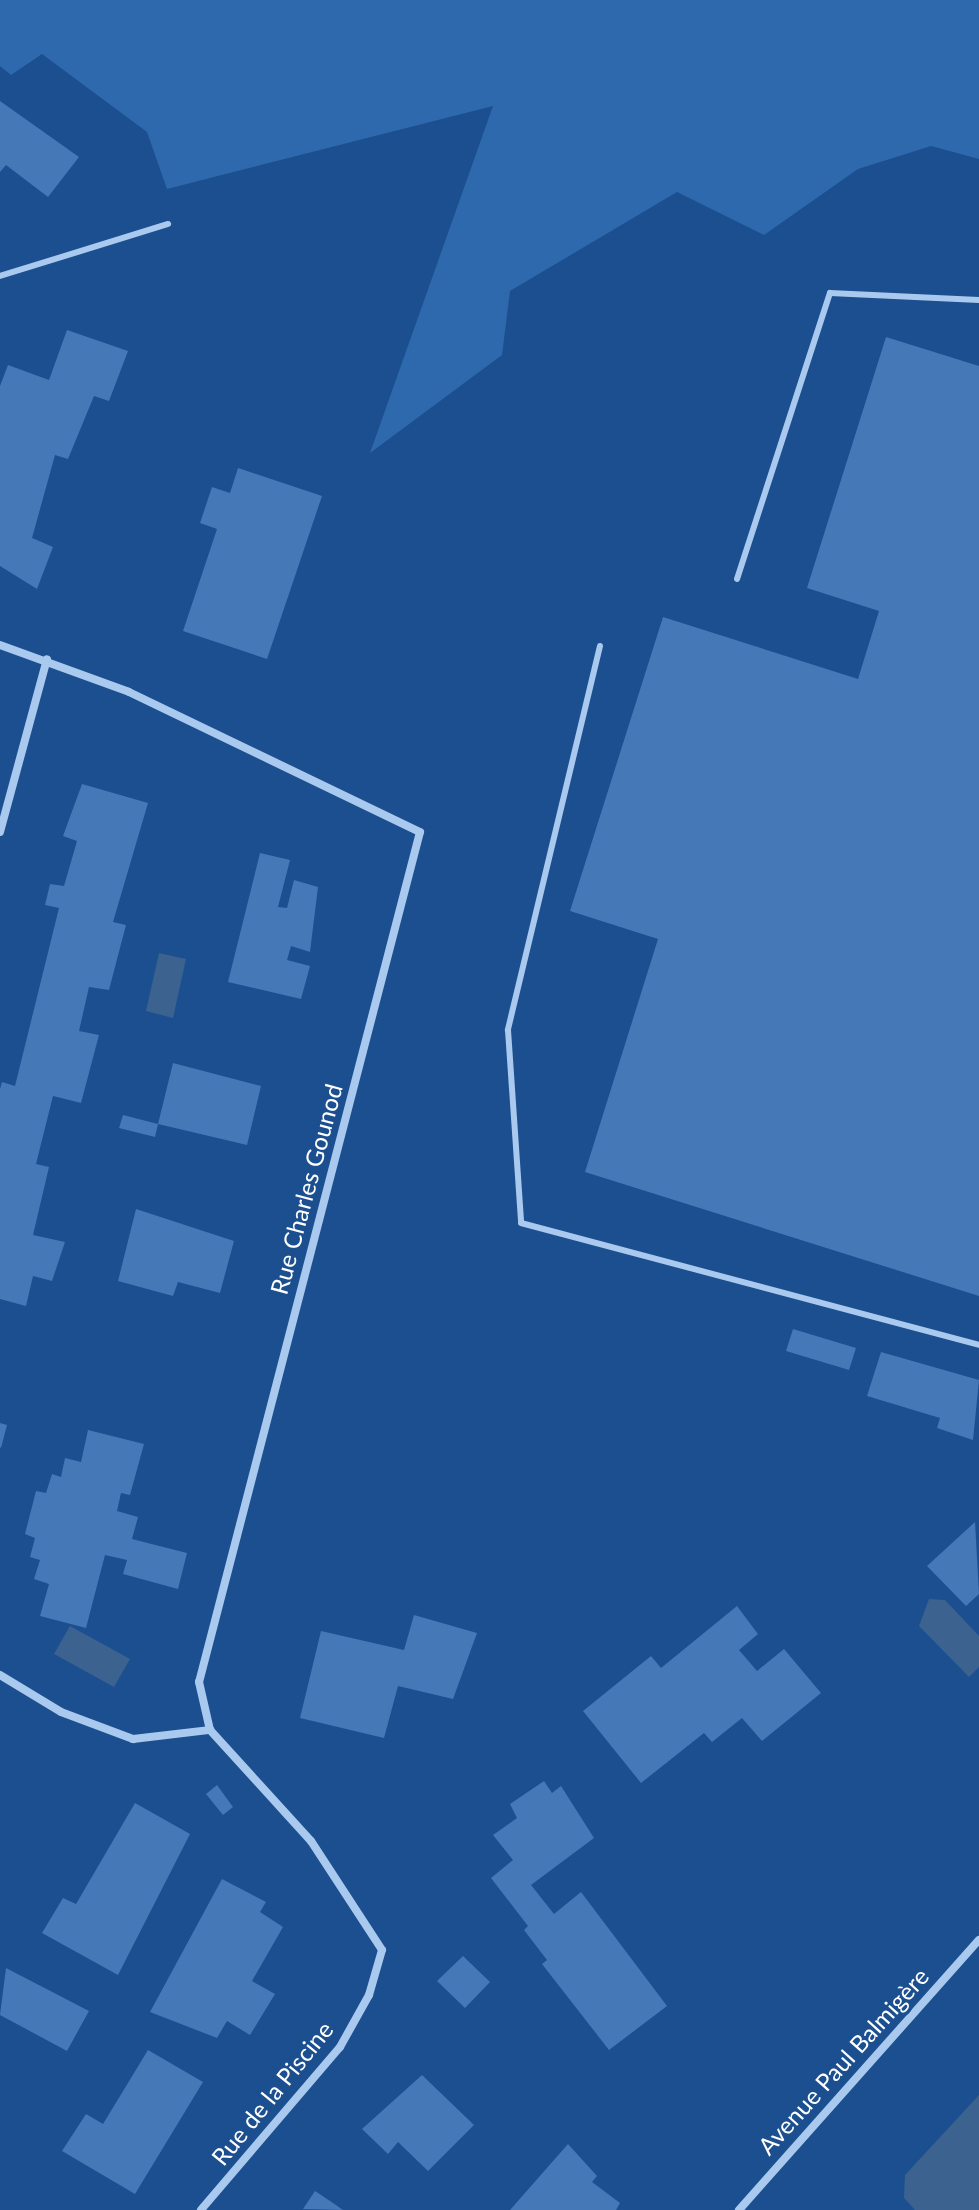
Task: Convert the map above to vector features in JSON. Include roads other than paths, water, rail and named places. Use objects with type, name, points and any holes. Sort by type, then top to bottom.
[{"type":"street","name":"Rue Charles Gounod","points":[[0,645],[47,659],[420,832],[199,1682],[210,1730],[311,1841],[382,1950]]},
{"type":"street","points":[[0,832],[47,659]]},
{"type":"street","points":[[0,1675],[61,1712],[133,1739],[210,1730]]},
{"type":"street","name":"Avenue Paul Balmigère","points":[[739,2210],[979,1940]]},
{"type":"street","name":"Rue de la Piscine","points":[[201,2210],[340,2047],[382,1950]]},
{"type":"lane","points":[[0,276],[168,224]]},
{"type":"lane","points":[[737,579],[830,293],[979,300]]},
{"type":"lane","points":[[600,646],[508,1030],[521,1223],[979,1345]]}]
